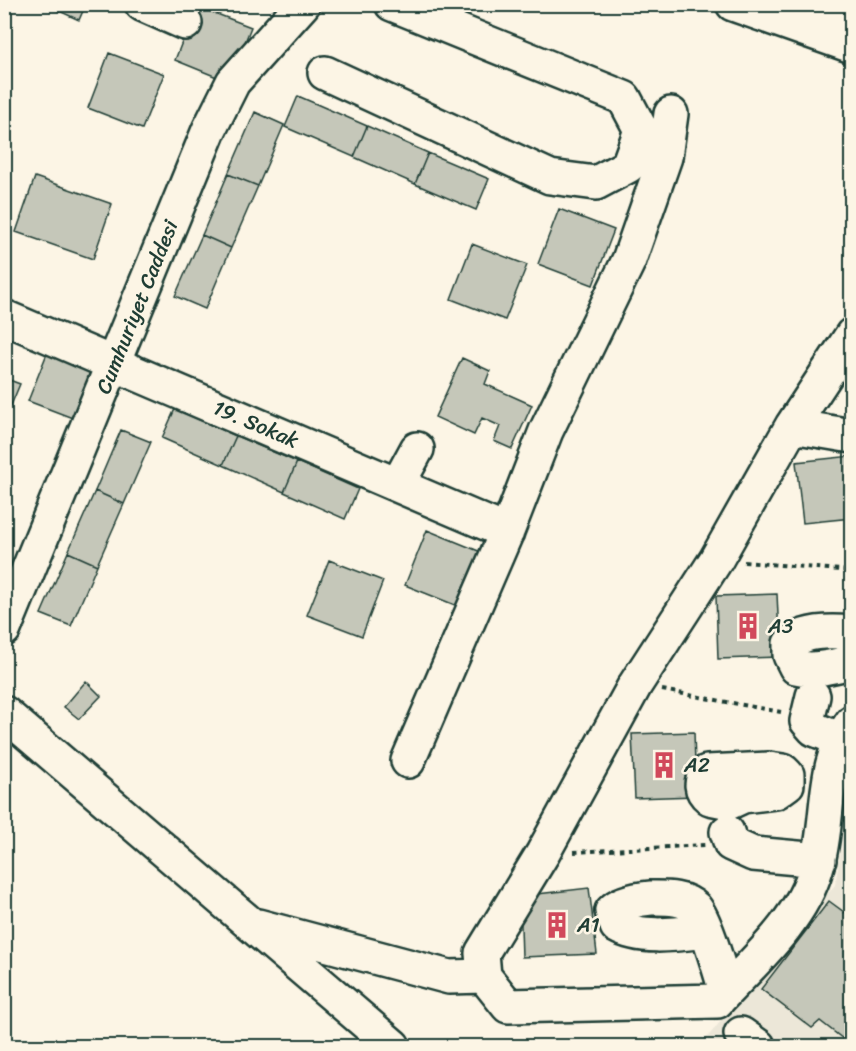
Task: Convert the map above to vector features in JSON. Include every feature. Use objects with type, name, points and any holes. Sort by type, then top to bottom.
[{"type":"street","points":[[142,4],[185,23]]},
{"type":"street","name":"Cumhuriyet Caddesi","points":[[4,629],[209,130],[233,82],[303,4]]},
{"type":"street","points":[[325,73],[550,177],[596,183],[628,166],[641,130],[624,98],[392,4]]},
{"type":"street","points":[[734,4],[852,46]]},
{"type":"street","points":[[820,4],[852,16]]},
{"type":"street","points":[[408,761],[507,532],[546,431],[629,260],[665,156],[671,114]]},
{"type":"street","name":"19. Sokak","points":[[4,317],[507,532]]},
{"type":"street","points":[[810,706],[807,722],[814,729],[845,731],[831,767],[819,860],[791,919],[717,1001],[508,1006],[484,976],[482,953],[543,853],[634,686],[716,560],[792,426],[852,335]]},
{"type":"street","points":[[792,426],[852,436]]},
{"type":"street","points":[[398,484],[417,449]]},
{"type":"street","points":[[852,633],[822,632],[795,639],[790,644],[790,655],[796,667],[814,670],[824,666],[852,662]]},
{"type":"street","points":[[4,713],[393,1047]]},
{"type":"street","points":[[787,784],[803,791],[828,795]]},
{"type":"street","points":[[729,838],[753,854],[819,860]]},
{"type":"street","points":[[250,924],[449,977],[484,976]]},
{"type":"street","points":[[705,931],[726,991]]},
{"type":"path","points":[[716,560],[852,571]]},
{"type":"path","points":[[634,686],[810,706]]},
{"type":"path","points":[[543,853],[729,838]]},
{"type":"shaded area","points":[[851,790],[851,1046],[700,1046],[835,885]]},
{"type":"building","points":[[44,4],[86,4],[79,20]]},
{"type":"building","points":[[196,6],[251,27],[229,82],[175,60]]},
{"type":"building","points":[[109,53],[164,74],[142,129],[88,108]]},
{"type":"building","points":[[298,96],[367,126],[354,157],[285,127]]},
{"type":"building","points":[[255,112],[284,125],[258,186],[228,174]]},
{"type":"building","points":[[367,126],[428,153],[415,184],[354,157]]},
{"type":"building","points":[[428,153],[489,179],[476,210],[415,184]]},
{"type":"building","points":[[228,174],[258,186],[231,248],[202,235]]},
{"type":"building","points":[[35,177],[112,204],[93,259],[16,232]]},
{"type":"building","points":[[559,209],[614,230],[593,285],[538,264]]},
{"type":"building","points":[[202,235],[231,248],[205,309],[175,296]]},
{"type":"building","points":[[472,244],[527,265],[505,320],[451,299]]},
{"type":"building","points":[[50,346],[104,367],[83,422],[28,401]]},
{"type":"building","points":[[462,358],[490,371],[485,384],[532,405],[512,449],[494,441],[500,426],[482,418],[474,435],[435,417]]},
{"type":"building","points":[[4,378],[20,384],[4,422]]},
{"type":"building","points":[[175,409],[236,436],[223,465],[162,438]]},
{"type":"building","points":[[121,430],[151,442],[124,504],[95,491]]},
{"type":"building","points":[[236,436],[297,462],[284,492],[223,465]]},
{"type":"building","points":[[852,456],[852,518],[803,523],[796,462]]},
{"type":"building","points":[[297,462],[358,489],[345,519],[284,492]]},
{"type":"building","points":[[95,491],[124,504],[97,565],[68,552]]},
{"type":"building","points":[[427,530],[481,552],[460,607],[405,585]]},
{"type":"building","points":[[68,552],[97,565],[71,626],[41,614]]},
{"type":"building","points":[[329,560],[383,581],[362,636],[307,615]]},
{"type":"building","name":"A3","points":[[777,594],[780,657],[718,659],[716,596]]},
{"type":"building","points":[[86,681],[101,696],[79,719],[64,707]]},
{"type":"building","name":"A2","points":[[694,732],[696,796],[635,798],[632,734]]},
{"type":"building","name":"A1","points":[[589,888],[597,954],[522,957],[520,896]]},
{"type":"building","points":[[829,901],[852,918],[852,1046],[820,1021],[812,1028],[761,989]]},
{"type":"place","name":"A3","points":[[748,626]]},
{"type":"place","name":"A2","points":[[664,765]]},
{"type":"place","name":"A1","points":[[557,925]]}]
